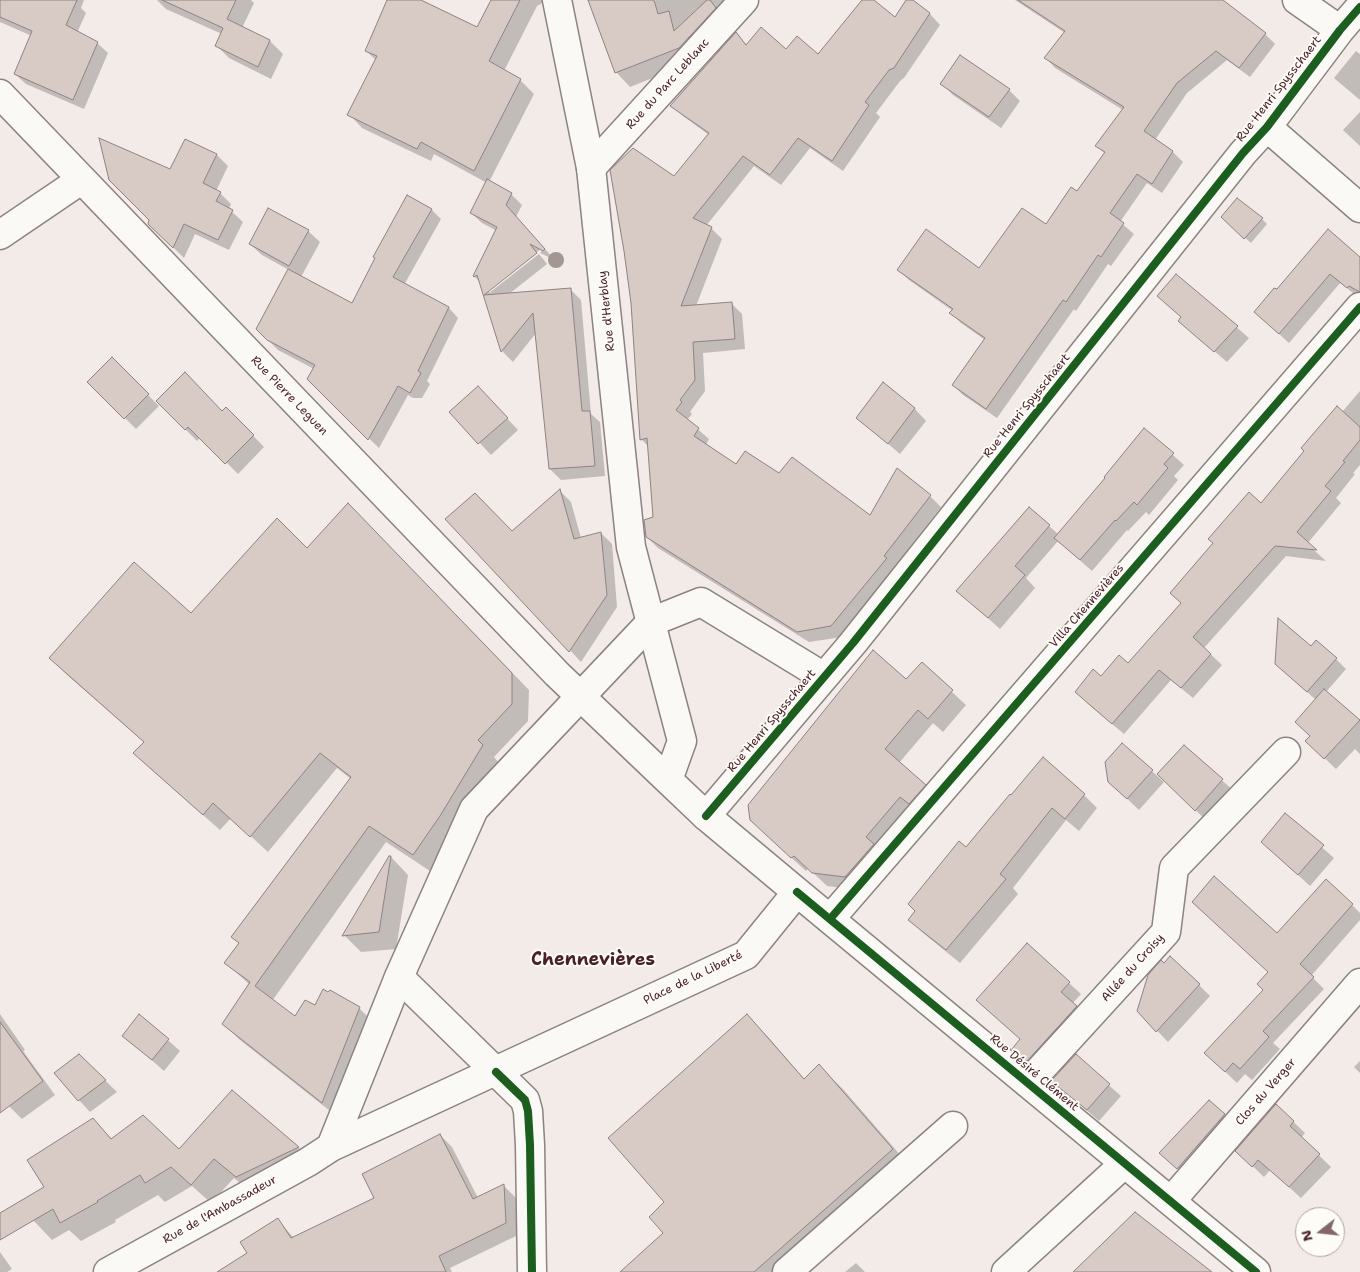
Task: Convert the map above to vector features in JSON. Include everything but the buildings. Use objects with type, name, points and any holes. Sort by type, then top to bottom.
[{"type":"main road","name":"Rue d'Herblay","points":[[557,0],[591,168],[631,547],[651,622]]},
{"type":"main road","name":"Rue du Parc Leblanc","points":[[591,168],[744,0]]},
{"type":"main road","points":[[1298,0],[1340,30]]},
{"type":"main road","name":"Rue Henri Spysschaert","points":[[706,816],[824,677],[1243,153],[1267,127],[1360,6]]},
{"type":"main road","name":"Rue Pierre Leguen","points":[[0,94],[580,697]]},
{"type":"main road","points":[[1267,127],[1360,208]]},
{"type":"main road","points":[[0,235],[81,180]]},
{"type":"main road","name":"Villa Chennevières","points":[[830,918],[1360,307]]},
{"type":"main road","points":[[331,1147],[399,977],[474,809],[651,622],[701,602],[824,677]]},
{"type":"main road","points":[[651,622],[682,741],[668,780]]},
{"type":"main road","points":[[580,697],[706,816],[797,892]]},
{"type":"main road","name":"Allée du Croisy","points":[[1028,1083],[1166,932],[1174,868],[1286,752]]},
{"type":"main road","name":"Rue Désiré Clément","points":[[797,892],[1256,1272]]},
{"type":"main road","name":"Place de la Liberté","points":[[331,1147],[746,955],[797,892]]},
{"type":"main road","points":[[399,977],[525,1100],[528,1111],[532,1272]]},
{"type":"main road","name":"Clos du Verger","points":[[1172,1201],[1360,983]]},
{"type":"main road","points":[[787,1272],[953,1126]]},
{"type":"main road","name":"Rue de l'Ambassadeur","points":[[108,1272],[331,1147]]},
{"type":"main road","points":[[1006,1272],[1124,1164]]},
{"type":"cycle path","points":[[706,816],[853,643],[1243,153],[1267,127],[1340,30],[1360,7]]},
{"type":"cycle path","points":[[830,919],[1360,307]]},
{"type":"cycle path","points":[[797,892],[1256,1272]]},
{"type":"cycle path","points":[[496,1072],[525,1100],[528,1111],[532,1272]]},
{"type":"district","name":"Chennevières","points":[[593,960]]}]
